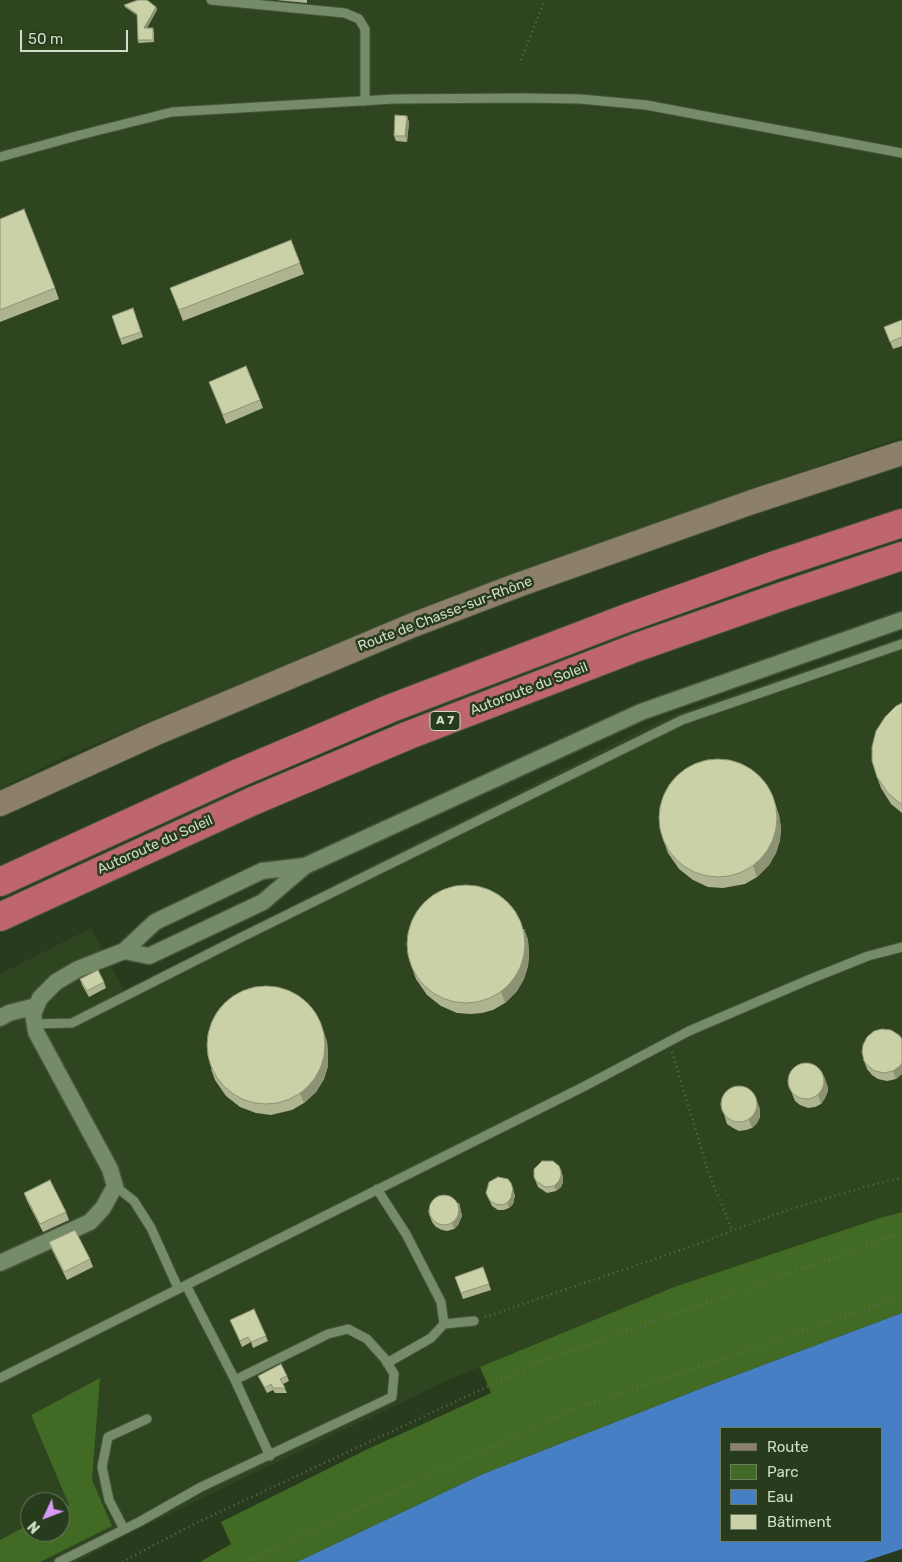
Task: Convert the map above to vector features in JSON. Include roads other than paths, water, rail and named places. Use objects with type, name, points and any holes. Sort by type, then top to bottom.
[{"type":"highway","name":"A 7","points":[[0,882],[234,775],[389,709],[624,619],[775,565],[902,523]]},
{"type":"highway","name":"Autoroute du Soleil","points":[[0,917],[253,801],[418,732],[635,648],[902,556]]},
{"type":"main road","name":"Route de Chasse-sur-Rhône","points":[[0,804],[154,734],[413,625],[527,582],[752,502],[902,453]]},
{"type":"street","points":[[124,951],[149,956],[262,902],[305,866],[641,712],[902,620]]},
{"type":"street","points":[[0,1264],[90,1222],[103,1208],[115,1186],[110,1169],[36,1032],[33,1014],[40,998],[56,982],[78,969],[124,951],[155,922],[262,871],[305,866]]},
{"type":"street","points":[[0,1018],[9,1013],[36,1006]]},
{"type":"lane","points":[[211,0],[346,13],[360,20],[365,29],[365,101]]},
{"type":"lane","points":[[0,157],[172,112],[413,99],[571,99],[646,105],[902,153]]},
{"type":"lane","points":[[34,1024],[72,1023],[682,720],[902,644]]},
{"type":"lane","points":[[0,1378],[689,1031],[868,956],[902,947]]},
{"type":"lane","points":[[115,1186],[134,1201],[151,1228],[235,1380],[270,1456]]},
{"type":"lane","points":[[377,1189],[406,1234],[440,1302],[444,1324]]},
{"type":"lane","points":[[387,1363],[431,1338],[444,1324],[474,1321]]},
{"type":"lane","points":[[59,1562],[201,1487],[392,1397],[394,1374],[367,1339],[348,1329],[328,1334],[235,1380]]},
{"type":"lane","points":[[124,1529],[109,1500],[102,1467],[103,1459],[108,1437],[147,1419]]},
{"type":"water","points":[[902,1313],[902,1549],[863,1562],[297,1562],[483,1474],[710,1385]]}]
